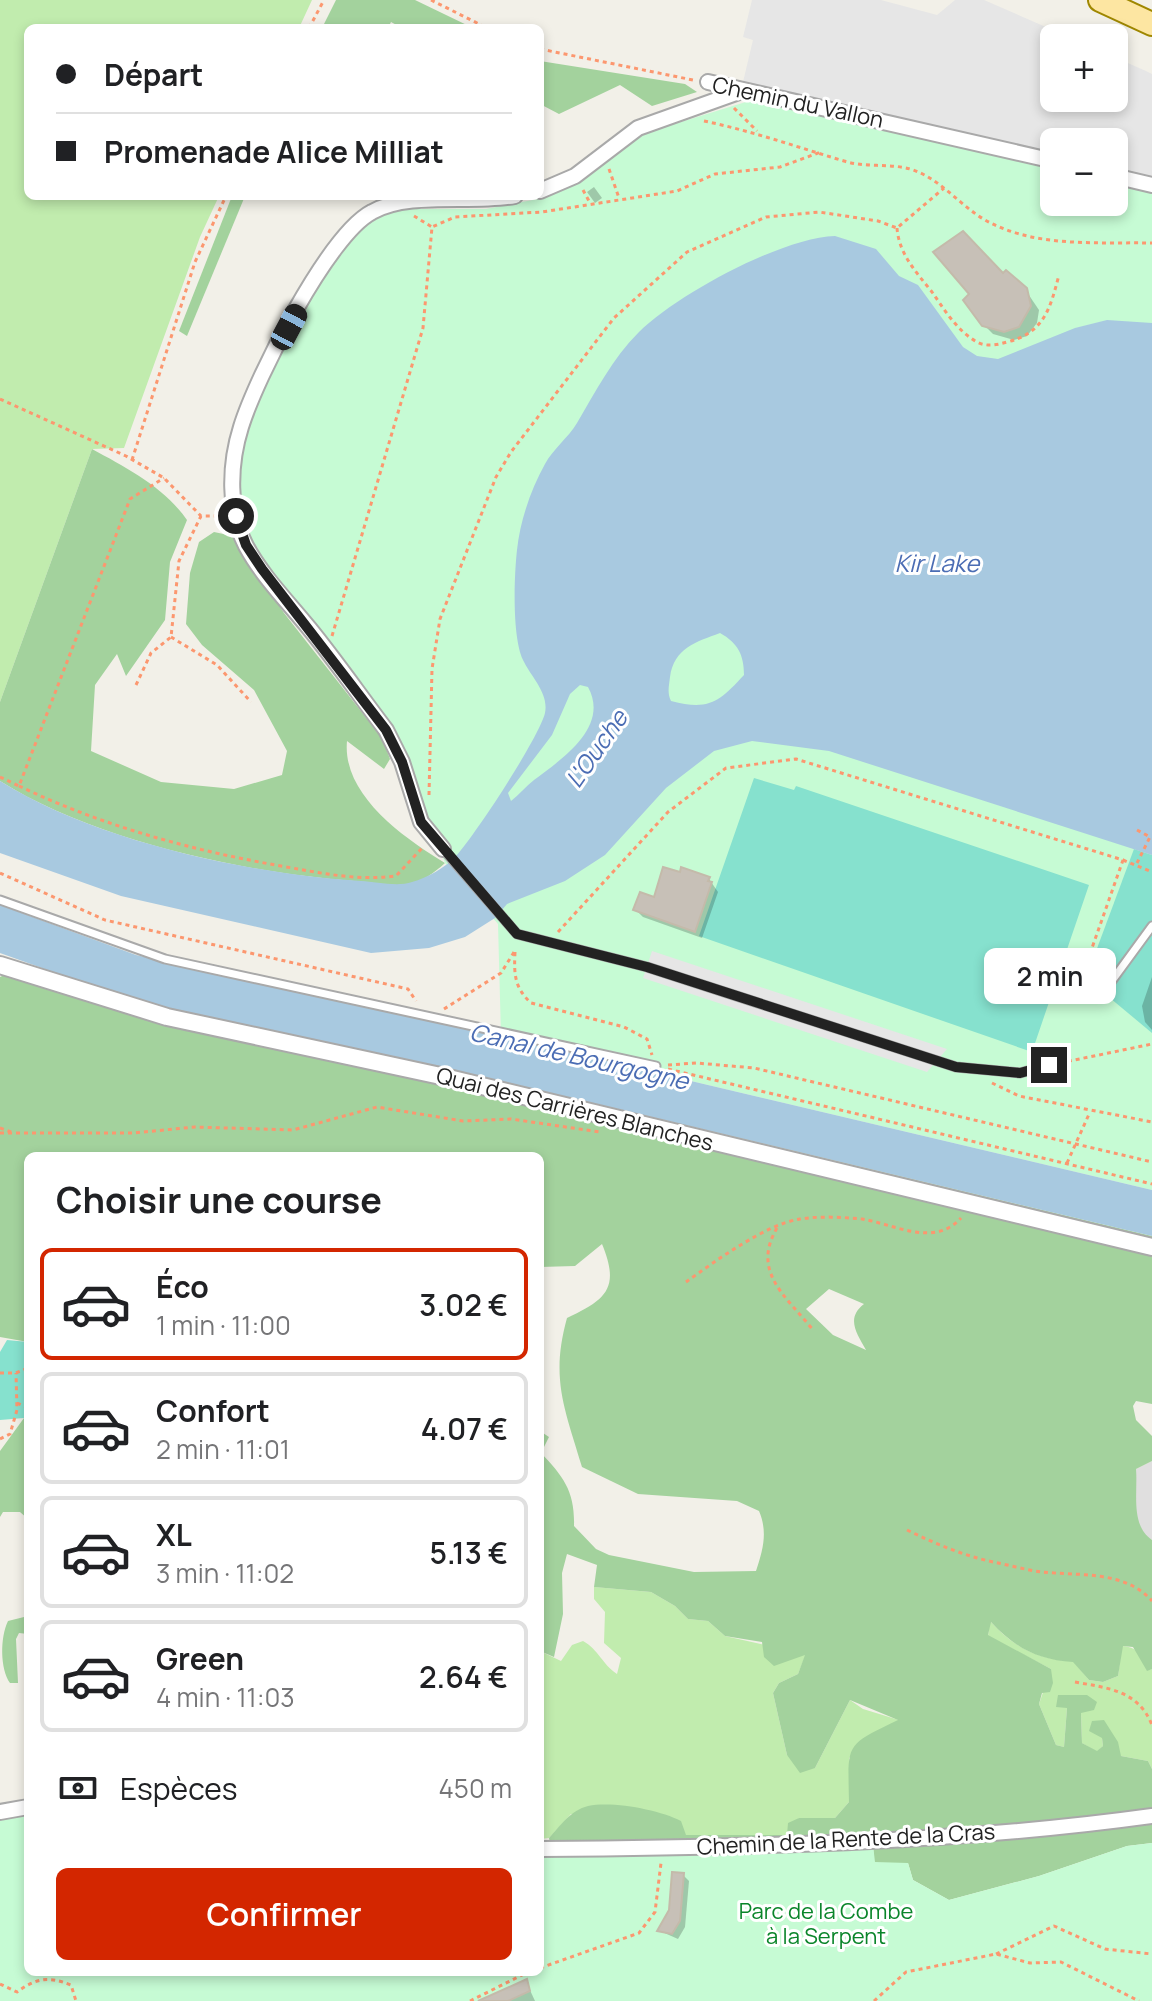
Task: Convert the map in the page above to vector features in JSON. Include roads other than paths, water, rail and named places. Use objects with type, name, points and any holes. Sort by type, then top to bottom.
[{"type":"main road","points":[[1100,0],[1152,24]]},
{"type":"main road","points":[[1126,0],[1152,10]]},
{"type":"street","name":"Chemin du Vallon","points":[[708,82],[1040,158]]},
{"type":"street","points":[[544,189],[575,176],[638,128],[744,91]]},
{"type":"street","points":[[1128,179],[1152,185]]},
{"type":"street","points":[[438,843],[421,822],[402,762],[386,730],[246,545],[236,516],[232,477],[240,428],[303,300],[351,228],[370,212],[395,201],[474,200]]},
{"type":"street","name":"Quai des Carrières Blanches","points":[[0,965],[167,1017],[436,1075],[1152,1247]]},
{"type":"street","points":[[0,1812],[24,1808]]},
{"type":"street","name":"Chemin de la Rente de la Cras","points":[[544,1849],[663,1848],[983,1834],[1152,1816]]},
{"type":"lane","points":[[438,843],[517,934],[647,967],[956,1067],[1020,1073],[1049,1065]]},
{"type":"lane","points":[[0,900],[165,959],[656,1066]]},
{"type":"lane","points":[[1101,996],[1152,926]]},
{"type":"water","name":"Kir Lake","points":[[835,236],[876,249],[899,276],[918,285],[963,347],[977,356],[998,359],[1075,328],[1107,320],[1152,323],[1152,855],[829,751],[752,741],[714,751],[666,788],[605,855],[565,881],[507,904],[495,918],[465,937],[429,948],[371,953],[121,896],[0,853],[0,781],[38,802],[126,837],[174,851],[271,871],[394,884],[418,880],[447,864],[465,845],[505,786],[545,713],[542,692],[519,649],[515,590],[521,528],[545,464],[573,428],[621,353],[656,317],[731,270],[787,246]],"holes":[[[720,633],[739,650],[744,675],[712,702],[695,705],[671,701],[669,683],[676,659],[688,648]],[[580,685],[588,687],[593,702],[593,715],[588,728],[569,752],[511,801],[508,793],[552,735],[570,694]]]},
{"type":"water","name":"Canal de Bourgogne","points":[[0,905],[136,955],[501,1036],[1152,1190],[1152,1236],[475,1075],[154,1008],[0,953]]},
{"type":"water label","name":"L'Ouche","points":[[597,749]]},
{"type":"park label","name":"Parc de la Combe à la Serpent","points":[[826,1924]]}]
